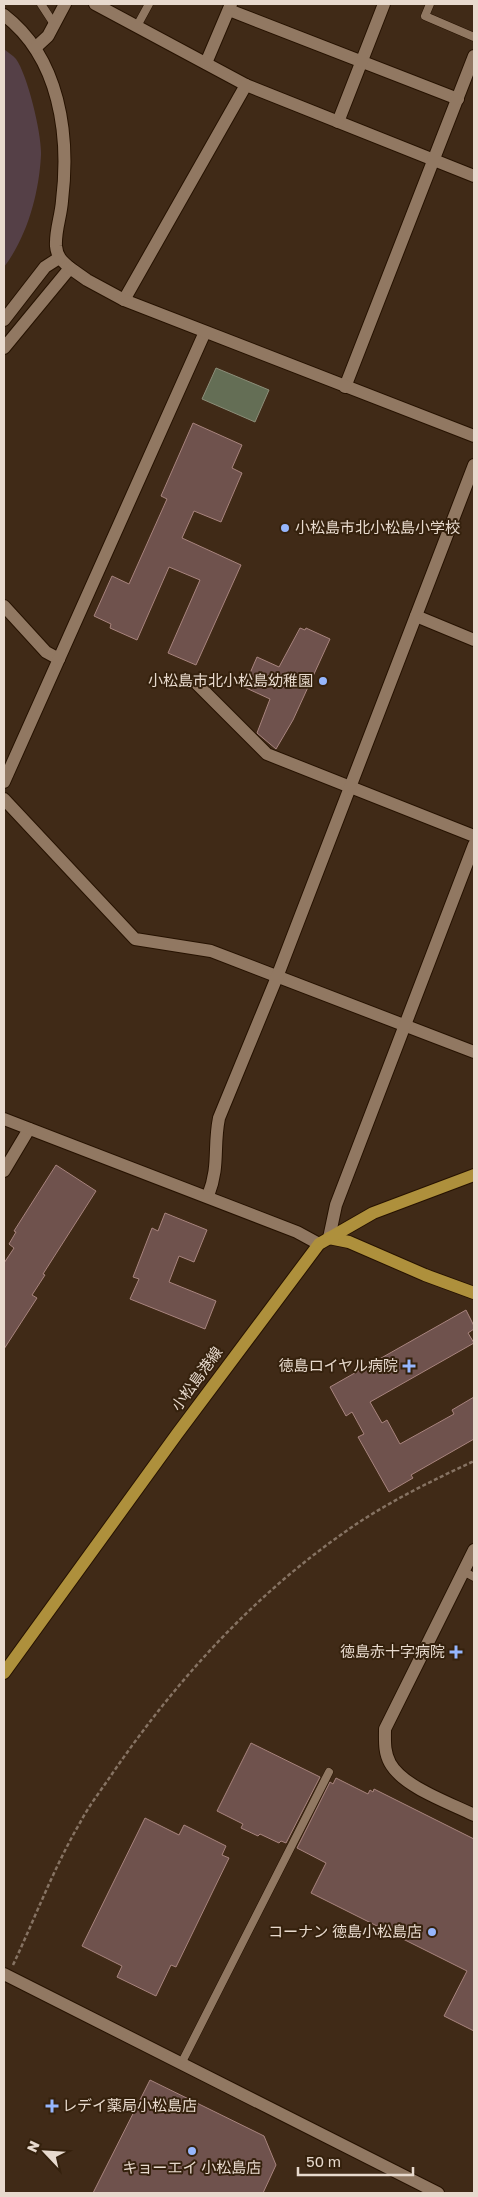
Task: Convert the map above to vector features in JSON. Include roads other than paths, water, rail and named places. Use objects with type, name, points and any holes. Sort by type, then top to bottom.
[{"type":"main road","name":"小松島港線","points":[[4,1673],[176,1434],[324,1241],[373,1212],[474,1175]]},
{"type":"main road","points":[[324,1241],[349,1242],[424,1275],[474,1293]]},
{"type":"street","points":[[35,48],[48,36],[65,4]]},
{"type":"street","points":[[95,4],[246,85],[474,176]]},
{"type":"street","points":[[338,122],[384,4]]},
{"type":"street","points":[[206,63],[230,7],[458,99]]},
{"type":"street","points":[[4,15],[17,26],[35,48],[50,76],[62,115],[65,156],[56,247],[59,258],[70,268],[87,280],[124,300],[474,436]]},
{"type":"street","points":[[345,387],[474,56]]},
{"type":"street","points":[[124,300],[246,85]]},
{"type":"street","points":[[4,320],[45,267],[59,258]]},
{"type":"street","points":[[4,348],[70,268]]},
{"type":"street","points":[[4,782],[205,332]]},
{"type":"street","points":[[208,1196],[215,1179],[217,1156],[216,1132],[219,1118],[277,977],[474,465]]},
{"type":"street","points":[[4,606],[46,652],[59,659]]},
{"type":"street","points":[[416,616],[474,640]]},
{"type":"street","points":[[196,683],[262,751],[350,788],[474,836]]},
{"type":"street","points":[[4,799],[135,939],[211,951],[474,1052]]},
{"type":"street","points":[[4,1119],[324,1241],[336,1205],[474,845]]},
{"type":"street","points":[[4,1171],[29,1129]]},
{"type":"street","points":[[474,1550],[469,1574],[385,1729],[384,1747],[390,1763],[403,1780],[474,1815]]},
{"type":"street","points":[[7,1972],[181,2064],[438,2193]]},
{"type":"lane","points":[[41,4],[54,24]]},
{"type":"lane","points":[[137,26],[149,4]]},
{"type":"lane","points":[[430,4],[425,16],[474,37]]},
{"type":"lane","points":[[181,2064],[329,1772]]},
{"type":"place","name":"小松島市北小松島小学校","points":[[285,528]]},
{"type":"place","name":"小松島市北小松島幼稚園","points":[[323,681]]},
{"type":"place","name":"徳島ロイヤル病院","points":[[409,1366]]},
{"type":"place","name":"徳島赤十字病院","points":[[456,1652]]},
{"type":"place","name":"コーナン 徳島小松島店","points":[[432,1932]]},
{"type":"place","name":"レデイ薬局小松島店","points":[[52,2106]]},
{"type":"place","name":"キョーエイ 小松島店","points":[[192,2151]]}]
